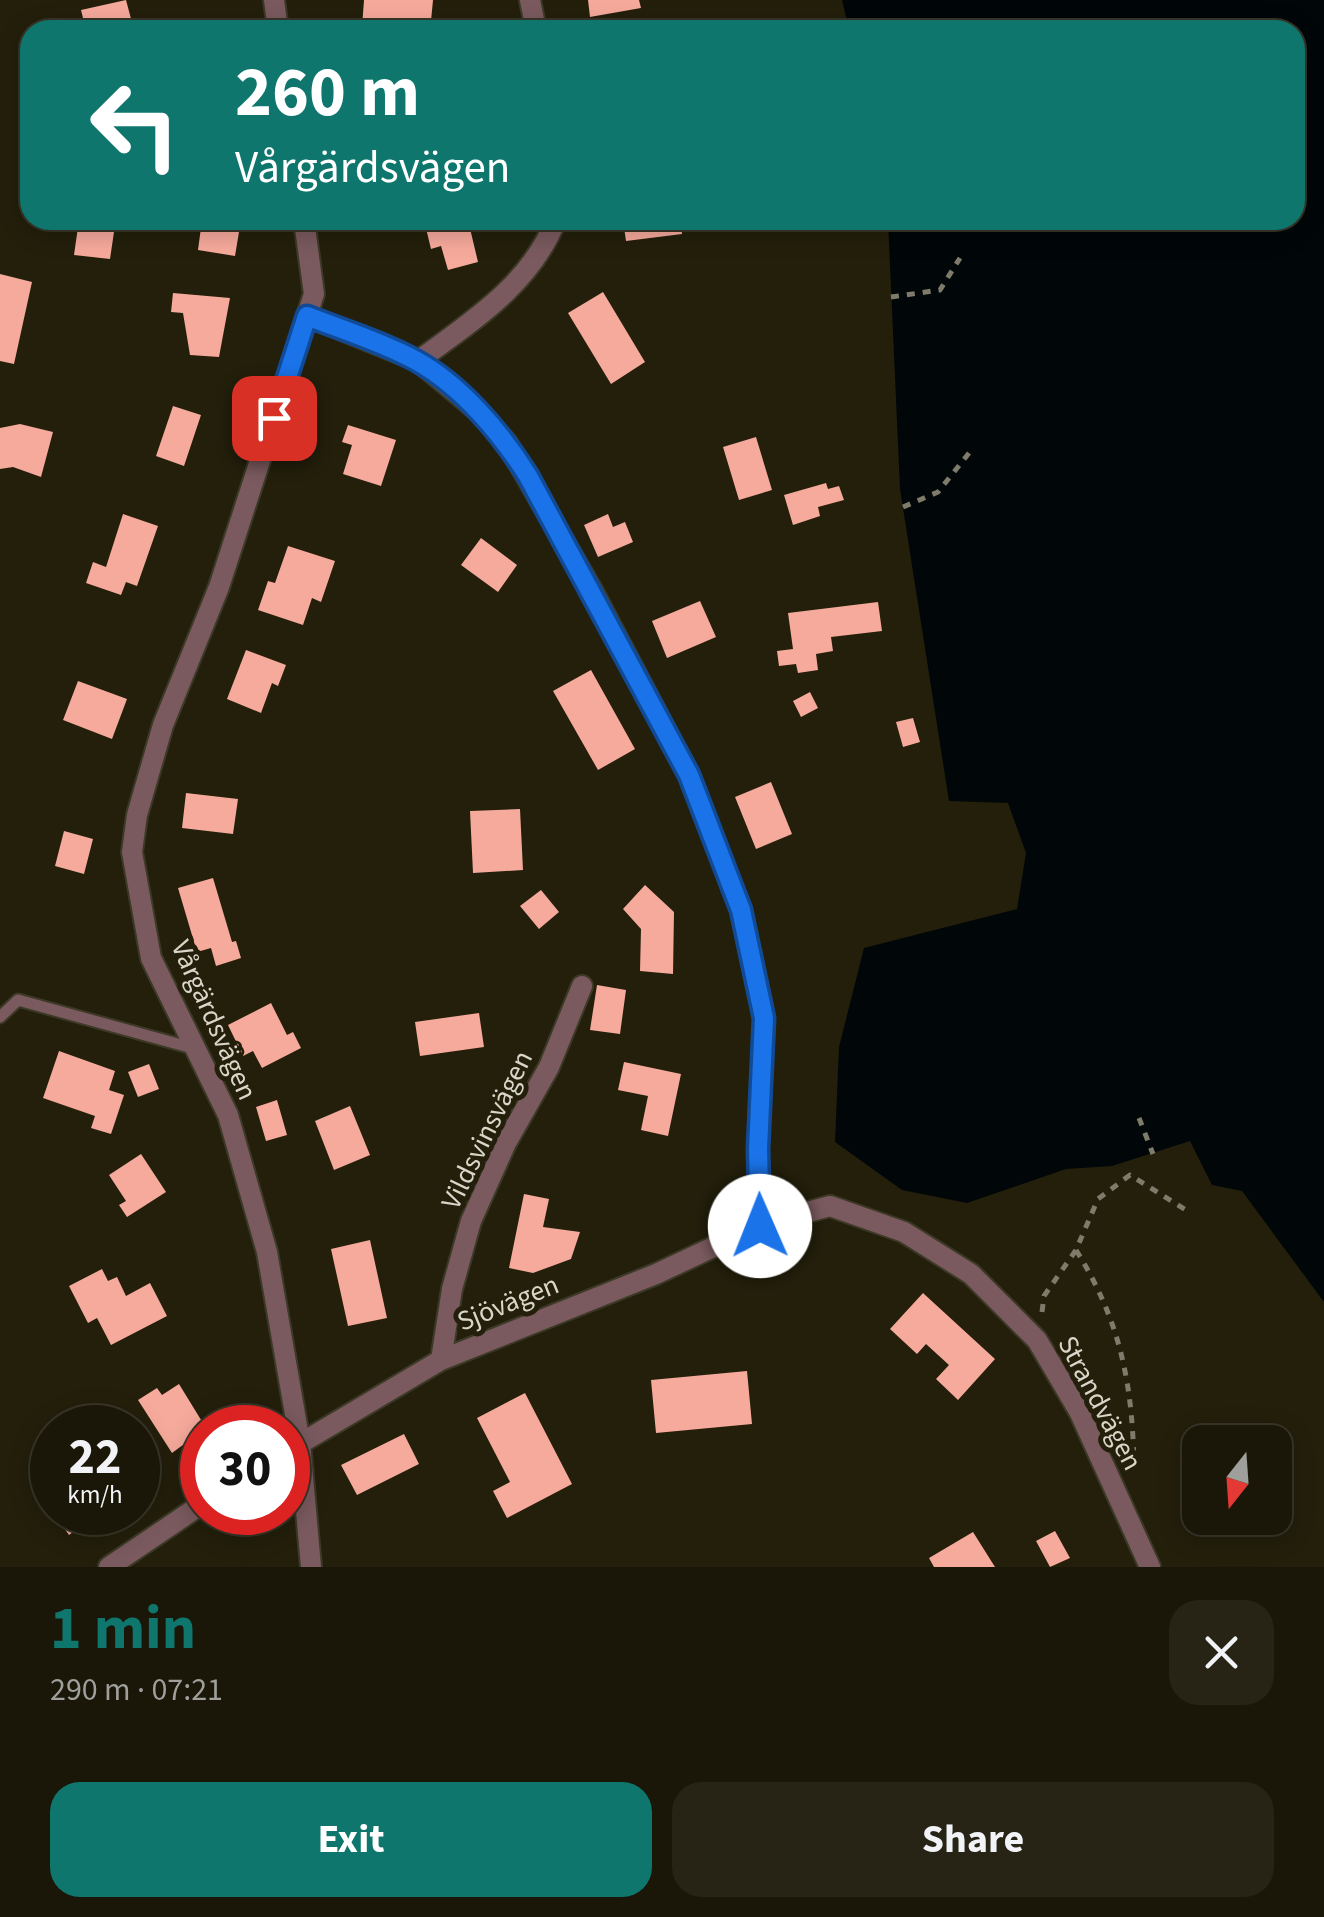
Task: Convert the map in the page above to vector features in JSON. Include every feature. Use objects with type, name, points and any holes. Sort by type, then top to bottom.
[{"type":"street","name":"Vårgärdsvägen","points":[[288,1405],[268,1252],[228,1115],[152,958],[132,852],[137,815],[164,725],[219,587],[314,294],[305,230]]},
{"type":"street","points":[[418,361],[484,314],[521,278],[545,247],[552,230]]},
{"type":"street","points":[[307,316],[418,361],[478,411],[507,443],[689,775],[741,910],[764,1018],[758,1149],[760,1226]]},
{"type":"street","name":"Vildsvinsvägen","points":[[441,1360],[452,1288],[472,1221],[506,1143],[549,1067],[582,986]]},
{"type":"street","name":"Strandvägen","points":[[760,1226],[830,1206],[904,1232],[971,1274],[1037,1340],[1080,1413],[1150,1567]]},
{"type":"street","name":"Sjövägen","points":[[310,1438],[441,1360],[656,1274],[760,1226]]},
{"type":"street","points":[[109,1567],[180,1519]]},
{"type":"street","name":"Vårgärdsvägen","points":[[306,1535],[311,1567]]},
{"type":"lane","points":[[0,1016],[18,1000],[196,1049]]},
{"type":"path","points":[[891,297],[940,290],[960,258]]},
{"type":"path","points":[[903,507],[938,492],[968,453]]},
{"type":"path","points":[[1139,1118],[1153,1154]]},
{"type":"path","points":[[1037,1340],[1044,1296],[1076,1250],[1098,1199],[1130,1175],[1186,1210]]},
{"type":"path","points":[[1076,1250],[1106,1296],[1133,1406],[1134,1478]]},
{"type":"shaded area","points":[[842,0],[1324,0],[1324,1302],[1242,1191],[1212,1185],[1190,1141],[1112,1166],[1066,1169],[967,1203],[902,1190],[835,1142],[839,1047],[864,948],[1017,909],[1026,853],[1008,803],[949,801],[900,489],[888,230],[1305,230],[1305,20],[847,20]]},
{"type":"building","points":[[126,0],[131,20],[84,20],[81,10]]},
{"type":"building","points":[[364,0],[433,0],[431,20],[363,20]]},
{"type":"building","points":[[588,0],[639,0],[641,8],[590,17]]},
{"type":"building","points":[[78,230],[114,232],[110,259],[74,255]]},
{"type":"building","points":[[201,230],[239,230],[235,256],[198,250]]},
{"type":"building","points":[[426,230],[470,230],[478,262],[448,270],[441,246],[431,249]]},
{"type":"building","points":[[624,230],[682,230],[682,234],[626,241]]},
{"type":"building","points":[[0,274],[32,282],[14,364],[0,361]]},
{"type":"building","points":[[603,292],[645,362],[611,384],[568,313]]},
{"type":"building","points":[[173,293],[230,298],[219,357],[190,355],[183,313],[171,312]]},
{"type":"building","points":[[173,406],[201,415],[184,466],[156,456]]},
{"type":"building","points":[[20,424],[53,432],[41,477],[13,467],[0,469],[0,428]]},
{"type":"building","points":[[348,425],[396,440],[381,486],[343,474],[352,445],[342,442]]},
{"type":"building","points":[[756,437],[772,490],[739,500],[723,447]]},
{"type":"building","points":[[826,483],[828,489],[839,486],[844,500],[818,507],[820,516],[793,525],[784,495]]},
{"type":"building","points":[[123,514],[158,526],[137,586],[126,582],[121,595],[86,583],[93,562],[106,567]]},
{"type":"building","points":[[608,514],[613,527],[625,522],[633,542],[598,557],[584,525]]},
{"type":"building","points":[[481,538],[517,565],[498,592],[461,565]]},
{"type":"building","points":[[288,546],[335,561],[321,602],[312,598],[303,625],[258,610],[268,581],[275,583]]},
{"type":"building","points":[[700,601],[716,637],[667,658],[652,621]]},
{"type":"building","points":[[878,602],[882,631],[831,637],[833,651],[816,654],[818,670],[798,673],[796,664],[779,666],[777,651],[793,649],[788,613]]},
{"type":"building","points":[[246,650],[286,665],[278,686],[272,683],[261,713],[227,699]]},
{"type":"building","points":[[591,670],[635,749],[598,770],[553,691]]},
{"type":"building","points":[[78,681],[127,699],[112,739],[63,720]]},
{"type":"building","points":[[810,692],[818,708],[801,717],[793,701]]},
{"type":"building","points":[[913,718],[920,742],[903,747],[896,722]]},
{"type":"building","points":[[771,782],[792,834],[756,849],[735,797]]},
{"type":"building","points":[[186,793],[238,799],[233,834],[182,828]]},
{"type":"building","points":[[520,809],[523,870],[473,873],[470,811]]},
{"type":"building","points":[[64,831],[93,839],[84,874],[55,866]]},
{"type":"building","points":[[213,878],[232,942],[236,941],[241,958],[216,966],[211,948],[197,952],[178,888]]},
{"type":"building","points":[[645,885],[674,912],[673,974],[640,971],[641,929],[623,909]]},
{"type":"building","points":[[541,890],[559,912],[539,929],[520,906]]},
{"type":"building","points":[[597,985],[626,990],[620,1034],[590,1030]]},
{"type":"building","points":[[271,1003],[287,1035],[293,1032],[301,1048],[262,1068],[253,1051],[243,1056],[228,1025]]},
{"type":"building","points":[[479,1013],[484,1047],[420,1056],[415,1022]]},
{"type":"building","points":[[59,1051],[115,1071],[109,1090],[124,1095],[111,1134],[91,1128],[95,1116],[43,1098]]},
{"type":"building","points":[[624,1062],[681,1074],[668,1136],[641,1130],[648,1096],[618,1090]]},
{"type":"building","points":[[149,1064],[159,1089],[138,1097],[128,1072]]},
{"type":"building","points":[[277,1100],[287,1135],[266,1141],[256,1107]]},
{"type":"building","points":[[350,1106],[370,1155],[334,1170],[315,1121]]},
{"type":"building","points":[[141,1154],[166,1192],[127,1217],[119,1205],[126,1201],[109,1175]]},
{"type":"building","points":[[524,1194],[549,1199],[543,1227],[580,1232],[571,1259],[533,1273],[509,1268]]},
{"type":"building","points":[[370,1240],[387,1318],[348,1326],[331,1249]]},
{"type":"building","points":[[102,1269],[108,1281],[117,1277],[126,1296],[150,1283],[167,1316],[111,1345],[97,1318],[88,1323],[69,1286]]},
{"type":"building","points":[[923,1293],[995,1359],[958,1400],[936,1379],[949,1365],[926,1344],[917,1354],[890,1329]]},
{"type":"building","points":[[747,1371],[752,1424],[656,1433],[651,1380]]},
{"type":"building","points":[[179,1384],[192,1405],[180,1405],[180,1447],[172,1453],[160,1434],[160,1405],[141,1405],[138,1400],[157,1388],[162,1395]]},
{"type":"building","points":[[525,1393],[572,1484],[507,1518],[493,1491],[510,1482],[477,1418]]},
{"type":"building","points":[[404,1434],[419,1464],[357,1495],[341,1465]]},
{"type":"building","points":[[1055,1531],[1070,1558],[1050,1567],[1036,1541]]},
{"type":"building","points":[[973,1532],[995,1567],[934,1567],[929,1558]]},
{"type":"route","points":[[274,418],[307,316],[418,361],[478,411],[507,443],[528,476],[689,775],[741,910],[764,1018],[758,1149],[760,1226]]}]
